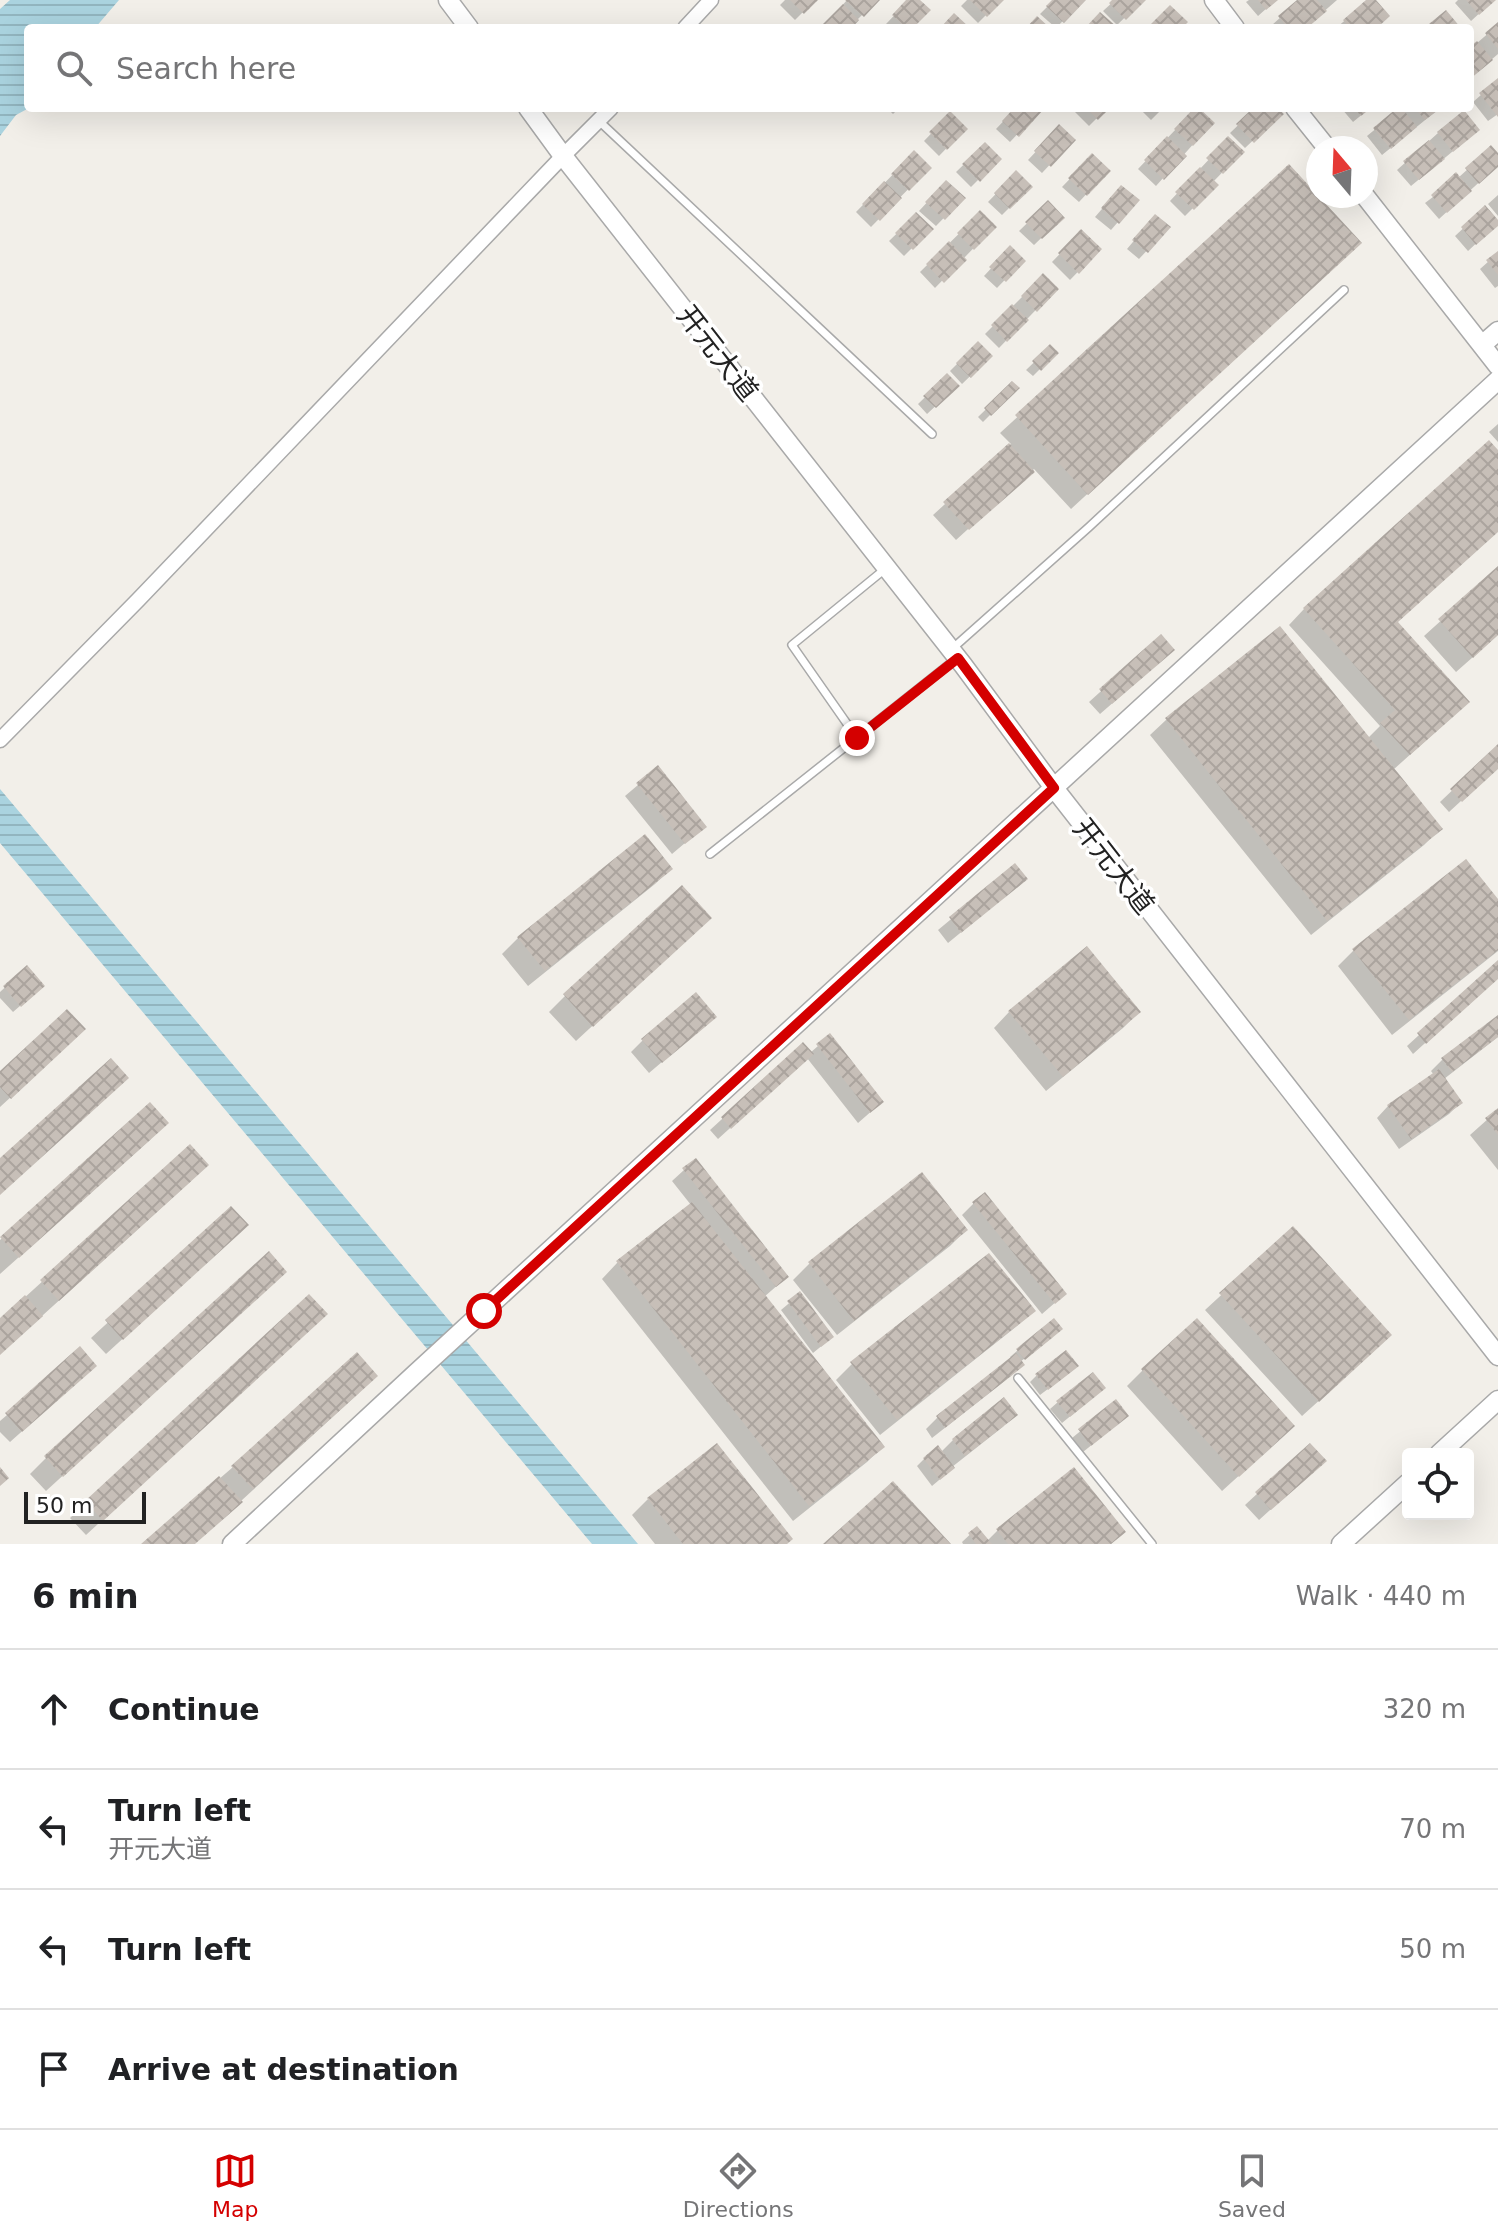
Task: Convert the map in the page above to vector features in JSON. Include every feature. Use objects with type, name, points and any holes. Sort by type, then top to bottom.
[{"type":"street","points":[[448,0],[466,24]]},
{"type":"street","points":[[689,24],[711,0]]},
{"type":"street","points":[[1214,0],[1232,24]]},
{"type":"street","name":"开元大道","points":[[531,112],[1498,1356]]},
{"type":"street","points":[[0,740],[607,112]]},
{"type":"street","points":[[1298,112],[1317,136]]},
{"type":"street","points":[[1374,208],[1498,366]]},
{"type":"street","points":[[1482,345],[1498,331]]},
{"type":"street","points":[[232,1544],[1498,380]]},
{"type":"street","points":[[1446,1448],[1498,1400]]},
{"type":"street","points":[[1341,1544],[1402,1488]]},
{"type":"lane","points":[[599,121],[932,434]]},
{"type":"lane","points":[[710,854],[857,738],[954,654],[1344,290]]},
{"type":"lane","points":[[857,738],[792,645],[886,567]]},
{"type":"lane","points":[[1018,1378],[1152,1544]]},
{"type":"water","points":[[10,0],[119,0],[98,24],[24,24],[24,111],[16,115],[0,136],[0,9]]},
{"type":"water","points":[[0,789],[638,1544],[592,1544],[0,843]]},
{"type":"building","points":[[790,0],[818,0],[804,14]]},
{"type":"building","points":[[845,0],[880,0],[864,17]]},
{"type":"building","points":[[906,0],[920,0],[931,10],[917,24],[902,24],[892,15]]},
{"type":"building","points":[[970,0],[1004,0],[987,17]]},
{"type":"building","points":[[1052,0],[1086,0],[1064,23],[1046,6]]},
{"type":"building","points":[[1112,0],[1146,0],[1126,20],[1109,3]]},
{"type":"building","points":[[1258,0],[1278,0],[1266,10]]},
{"type":"building","points":[[1297,0],[1317,0],[1327,11],[1312,24],[1285,24],[1278,16]]},
{"type":"building","points":[[1366,0],[1376,0],[1390,16],[1381,24],[1346,24],[1343,20]]},
{"type":"building","points":[[1466,0],[1496,0],[1479,15]]},
{"type":"building","points":[[843,4],[859,20],[856,24],[823,24]]},
{"type":"building","points":[[1170,5],[1188,22],[1186,24],[1151,24]]},
{"type":"building","points":[[1446,10],[1458,24],[1429,24]]},
{"type":"building","points":[[1100,12],[1114,24],[1089,24]]},
{"type":"building","points":[[954,13],[966,24],[944,24]]},
{"type":"building","points":[[1037,16],[1046,24],[1030,24]]},
{"type":"building","points":[[1498,22],[1498,49],[1485,33]]},
{"type":"building","points":[[1477,41],[1493,60],[1474,76],[1474,43]]},
{"type":"building","points":[[1498,78],[1498,117],[1479,93]]},
{"type":"building","points":[[949,112],[968,129],[947,150],[929,132]]},
{"type":"building","points":[[1010,112],[1041,112],[1019,137],[1002,121]]},
{"type":"building","points":[[1090,112],[1106,112],[1098,120]]},
{"type":"building","points":[[1190,112],[1203,112],[1215,123],[1193,146],[1174,129]]},
{"type":"building","points":[[1249,112],[1284,114],[1254,143],[1236,124]]},
{"type":"building","points":[[1392,112],[1405,112],[1417,127],[1391,149],[1373,128]]},
{"type":"building","points":[[1418,112],[1436,112],[1425,120]]},
{"type":"building","points":[[1462,112],[1466,112],[1480,130],[1453,152],[1437,132]]},
{"type":"building","points":[[1059,124],[1076,140],[1051,167],[1034,151]]},
{"type":"building","points":[[1167,136],[1187,156],[1164,180],[1144,160]]},
{"type":"building","points":[[1228,136],[1245,152],[1223,174],[1206,158]]},
{"type":"building","points":[[1429,140],[1445,159],[1419,180],[1403,161]]},
{"type":"building","points":[[985,142],[1002,159],[980,182],[962,164]]},
{"type":"building","points":[[1491,145],[1498,153],[1498,167],[1479,184],[1465,168]]},
{"type":"building","points":[[914,150],[932,168],[909,191],[891,174]]},
{"type":"building","points":[[1092,153],[1111,171],[1087,196],[1068,178]]},
{"type":"building","points":[[1289,164],[1306,182],[1306,208],[1330,208],[1362,243],[1088,495],[1015,415]]},
{"type":"building","points":[[1200,167],[1219,185],[1194,210],[1175,192]]},
{"type":"building","points":[[1016,170],[1033,187],[1010,209],[994,193]]},
{"type":"building","points":[[1456,172],[1472,191],[1447,213],[1431,195]]},
{"type":"building","points":[[946,180],[966,198],[945,220],[925,202]]},
{"type":"building","points":[[884,181],[902,198],[880,221],[862,204]]},
{"type":"building","points":[[1121,185],[1140,200],[1119,224],[1101,208]]},
{"type":"building","points":[[1048,200],[1065,218],[1042,239],[1025,222]]},
{"type":"building","points":[[1485,205],[1498,220],[1498,226],[1476,245],[1461,227]]},
{"type":"building","points":[[980,210],[997,227],[974,250],[957,233]]},
{"type":"building","points":[[916,212],[934,229],[913,250],[895,233]]},
{"type":"building","points":[[1155,214],[1171,227],[1148,253],[1132,240]]},
{"type":"building","points":[[1081,229],[1102,249],[1079,274],[1058,253]]},
{"type":"building","points":[[949,241],[967,260],[944,283],[926,264]]},
{"type":"building","points":[[1010,245],[1026,261],[1006,282],[989,267]]},
{"type":"building","points":[[1498,251],[1498,275],[1486,260]]},
{"type":"building","points":[[1043,273],[1059,289],[1037,312],[1021,296]]},
{"type":"building","points":[[1012,304],[1029,320],[1007,342],[991,325]]},
{"type":"building","points":[[978,341],[993,356],[971,378],[956,363]]},
{"type":"building","points":[[1050,344],[1059,353],[1041,371],[1032,361]]},
{"type":"building","points":[[947,373],[960,386],[936,408],[923,396]]},
{"type":"building","points":[[1012,381],[1020,388],[991,416],[984,408]]},
{"type":"building","points":[[1489,440],[1498,450],[1498,532],[1398,622],[1470,702],[1410,755],[1380,723],[1395,710],[1303,608]]},
{"type":"building","points":[[1009,443],[1035,472],[969,530],[943,502]]},
{"type":"building","points":[[1498,566],[1498,635],[1473,658],[1438,619]]},
{"type":"building","points":[[1280,626],[1443,829],[1327,921],[1165,718]]},
{"type":"building","points":[[1161,634],[1175,650],[1112,704],[1099,689]]},
{"type":"building","points":[[1498,744],[1498,769],[1462,802],[1450,789]]},
{"type":"building","points":[[658,765],[707,827],[685,844],[636,783]]},
{"type":"building","points":[[645,834],[673,869],[545,971],[517,937]]},
{"type":"building","points":[[1466,859],[1498,899],[1498,950],[1409,1020],[1352,949]]},
{"type":"building","points":[[1015,863],[1028,879],[961,933],[949,917]]},
{"type":"building","points":[[682,885],[712,918],[593,1027],[563,994]]},
{"type":"building","points":[[1087,946],[1141,1012],[1063,1077],[1008,1011]]},
{"type":"building","points":[[1498,960],[1498,979],[1426,1044],[1417,1033]]},
{"type":"building","points":[[27,965],[45,986],[21,1007],[3,986]]},
{"type":"building","points":[[696,992],[717,1017],[662,1063],[641,1039]]},
{"type":"building","points":[[67,1009],[86,1029],[11,1099],[0,1087],[0,1071]]},
{"type":"building","points":[[1498,1015],[1498,1037],[1452,1072],[1441,1058]]},
{"type":"building","points":[[830,1033],[884,1102],[870,1113],[816,1044]]},
{"type":"building","points":[[803,1042],[814,1054],[731,1129],[721,1117]]},
{"type":"building","points":[[111,1058],[129,1078],[0,1195],[0,1158]]},
{"type":"building","points":[[1439,1069],[1463,1103],[1411,1139],[1387,1105]]},
{"type":"building","points":[[150,1102],[169,1123],[19,1258],[0,1237]]},
{"type":"building","points":[[1498,1108],[1498,1135],[1485,1118]]},
{"type":"building","points":[[190,1144],[209,1165],[59,1301],[40,1280]]},
{"type":"building","points":[[696,1158],[789,1277],[776,1287],[682,1168]]},
{"type":"building","points":[[922,1172],[968,1230],[854,1321],[808,1262]]},
{"type":"building","points":[[985,1192],[1067,1294],[1055,1304],[972,1202]]},
{"type":"building","points":[[692,1202],[885,1447],[809,1506],[616,1261]]},
{"type":"building","points":[[231,1206],[249,1225],[123,1340],[105,1320]]},
{"type":"building","points":[[1293,1226],[1392,1335],[1319,1402],[1219,1293]]},
{"type":"building","points":[[269,1251],[287,1272],[63,1477],[44,1456]]},
{"type":"building","points":[[989,1253],[1036,1311],[897,1420],[850,1362]]},
{"type":"building","points":[[800,1291],[834,1337],[821,1347],[787,1301]]},
{"type":"building","points":[[309,1294],[328,1314],[103,1521],[85,1501]]},
{"type":"building","points":[[25,1295],[43,1316],[0,1355],[0,1318]]},
{"type":"building","points":[[1054,1318],[1063,1329],[1025,1360],[1016,1349]]},
{"type":"building","points":[[1197,1318],[1295,1426],[1239,1477],[1141,1369]]},
{"type":"building","points":[[80,1346],[97,1366],[22,1432],[5,1413]]},
{"type":"building","points":[[1066,1350],[1079,1366],[1048,1390],[1035,1374]]},
{"type":"building","points":[[357,1352],[378,1376],[253,1489],[231,1466]]},
{"type":"building","points":[[1016,1353],[1025,1365],[945,1428],[936,1416]]},
{"type":"building","points":[[1093,1372],[1106,1388],[1070,1417],[1056,1401]]},
{"type":"building","points":[[1004,1397],[1018,1415],[965,1456],[952,1439]]},
{"type":"building","points":[[1116,1399],[1129,1416],[1091,1446],[1078,1429]]},
{"type":"building","points":[[717,1443],[793,1539],[787,1544],[683,1544],[647,1498]]},
{"type":"building","points":[[1310,1443],[1327,1461],[1271,1510],[1255,1492]]},
{"type":"building","points":[[938,1445],[955,1468],[940,1480],[923,1458]]},
{"type":"building","points":[[0,1467],[9,1478],[0,1486]]},
{"type":"building","points":[[1074,1467],[1126,1532],[1111,1544],[1008,1544],[996,1529]]},
{"type":"building","points":[[219,1476],[243,1502],[195,1544],[141,1544]]},
{"type":"building","points":[[893,1481],[951,1544],[823,1544]]},
{"type":"building","points":[[977,1526],[992,1544],[976,1544],[968,1533]]},
{"type":"route","points":[[484,1311],[1054,788],[958,658],[857,738]]}]
